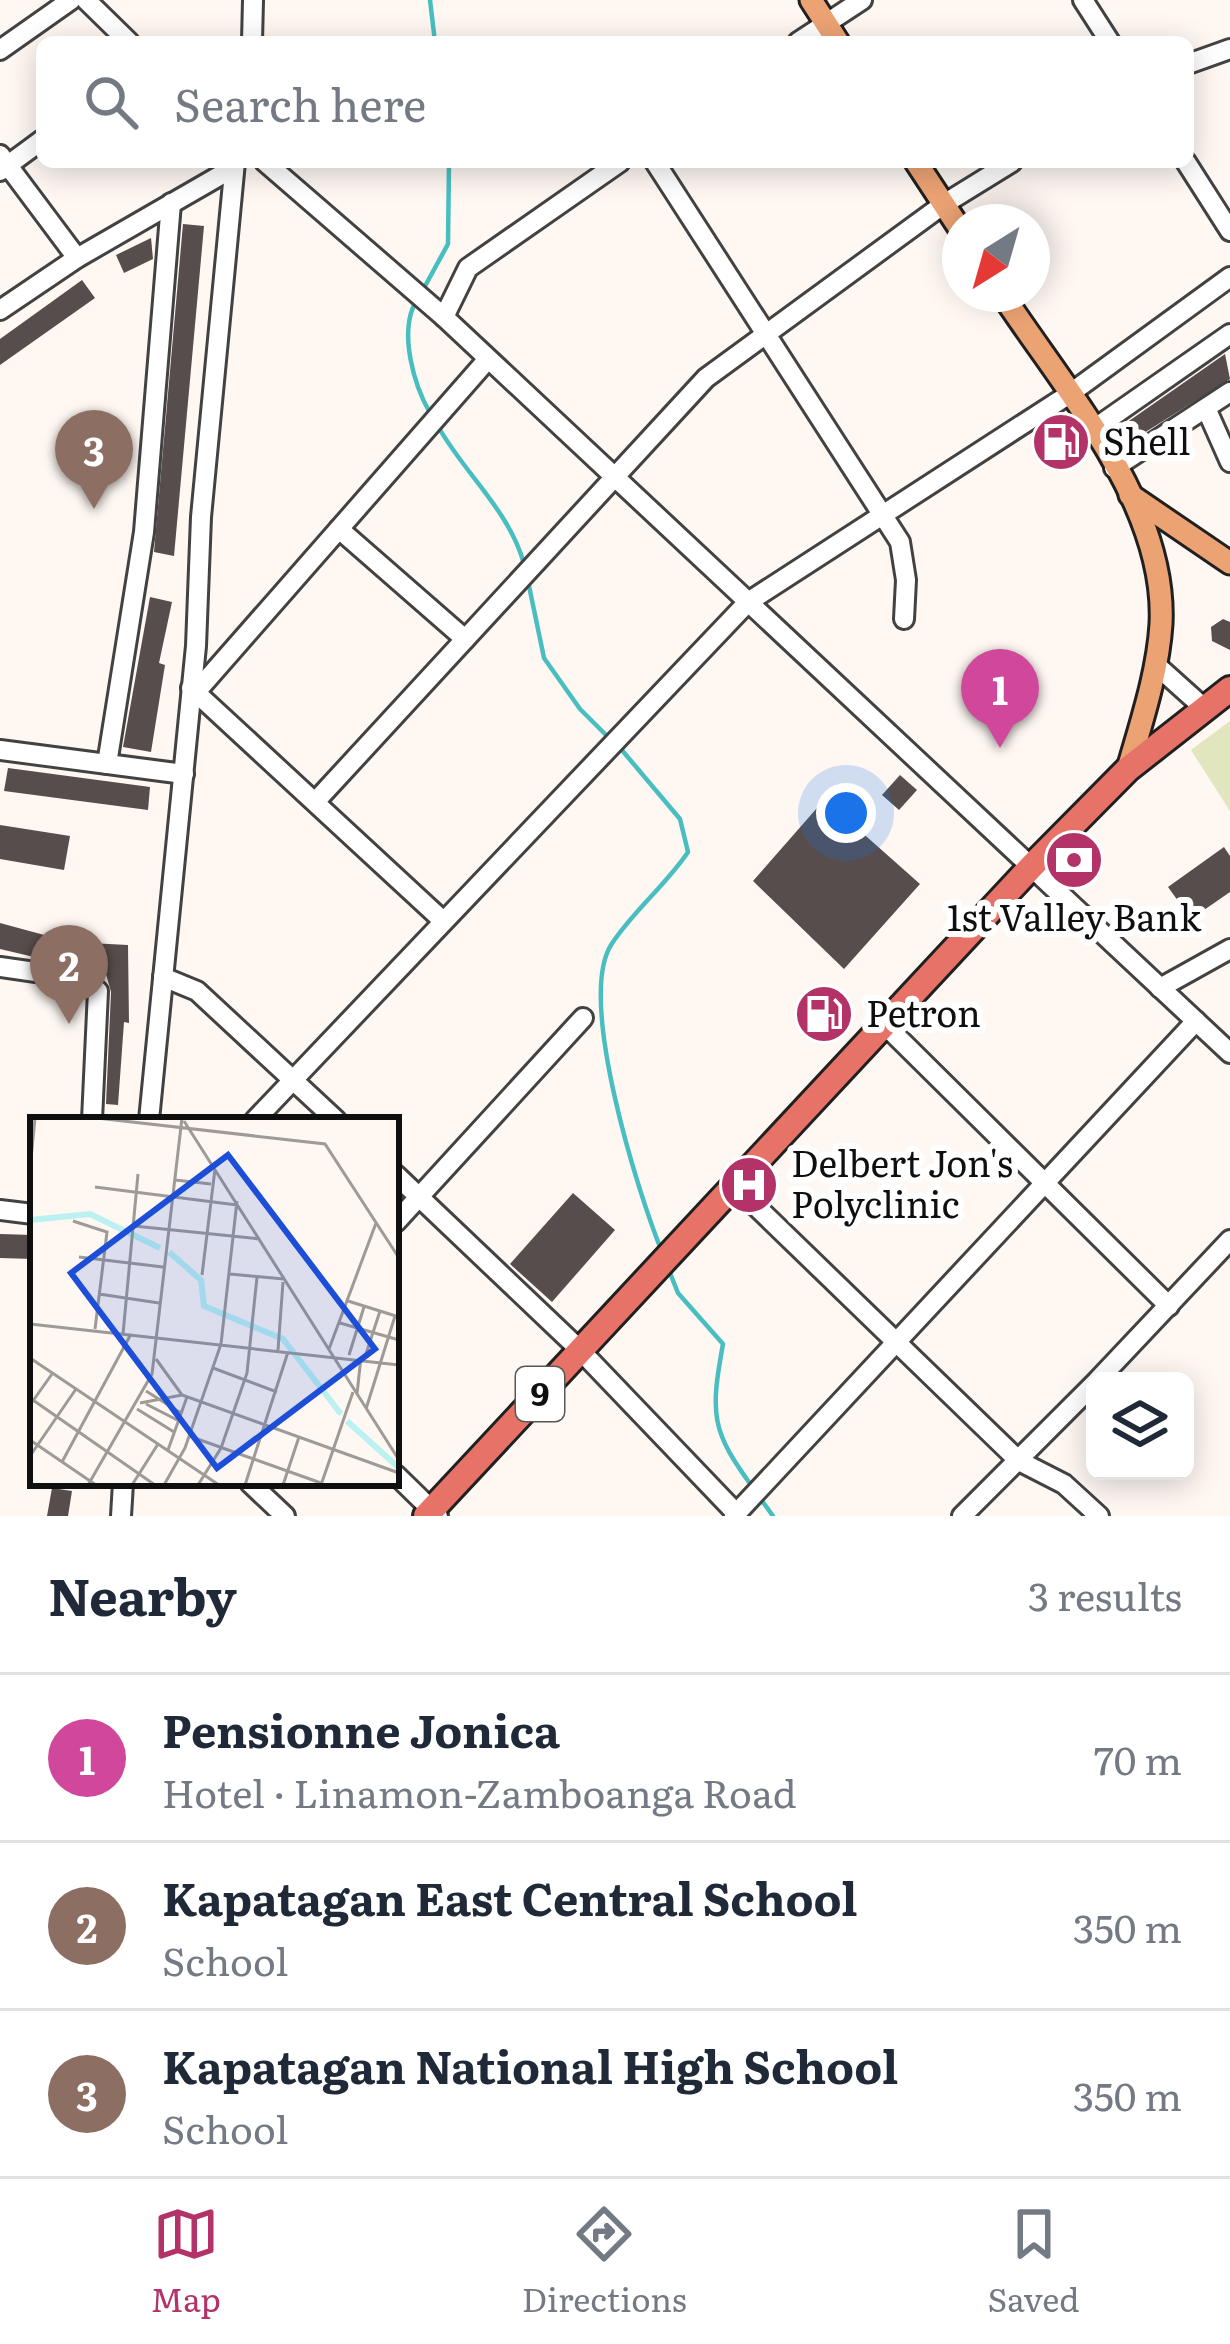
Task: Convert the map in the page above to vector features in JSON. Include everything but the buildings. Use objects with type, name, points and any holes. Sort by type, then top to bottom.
[{"type":"highway","name":"9","points":[[432,1514],[1030,867],[1128,770],[1230,689]]},
{"type":"main road","points":[[811,0],[832,33]]},
{"type":"main road","points":[[920,168],[944,204]]},
{"type":"main road","points":[[1014,312],[1130,495],[1160,593],[1155,664],[1128,770]]},
{"type":"main road","points":[[1130,495],[1230,563]]},
{"type":"street","points":[[0,50],[71,0]]},
{"type":"street","points":[[252,36],[253,0]]},
{"type":"street","points":[[832,33],[862,0]]},
{"type":"street","points":[[1083,0],[1106,36]]},
{"type":"street","points":[[97,4],[124,36]]},
{"type":"street","points":[[1194,62],[1230,49]]},
{"type":"street","points":[[36,144],[2,164],[77,258]]},
{"type":"street","points":[[0,310],[77,258],[229,168]]},
{"type":"street","points":[[148,1117],[194,690],[234,168]]},
{"type":"street","points":[[272,168],[438,312],[1230,1053]]},
{"type":"street","points":[[438,312],[468,268],[611,168]]},
{"type":"street","points":[[659,168],[903,553],[904,620]]},
{"type":"street","points":[[944,204],[1002,168]]},
{"type":"street","points":[[1190,168],[1230,231]]},
{"type":"street","points":[[107,764],[144,532],[171,203]]},
{"type":"street","points":[[316,801],[706,378],[942,205]]},
{"type":"street","points":[[258,1117],[441,919],[748,602],[1068,395],[1230,278]]},
{"type":"street","points":[[1091,431],[1228,339]]},
{"type":"street","points":[[194,690],[488,359]]},
{"type":"street","points":[[1114,468],[1230,392]]},
{"type":"street","points":[[1205,408],[1230,462]]},
{"type":"street","points":[[339,529],[465,639]]},
{"type":"street","points":[[1155,664],[1204,708]]},
{"type":"street","points":[[194,690],[441,919]]},
{"type":"street","points":[[0,750],[184,774]]},
{"type":"street","points":[[1160,988],[1230,949]]},
{"type":"street","points":[[0,968],[84,979],[98,991],[92,1117]]},
{"type":"street","points":[[163,977],[197,991],[333,1117]]},
{"type":"street","points":[[399,1219],[583,1018]]},
{"type":"street","points":[[399,1178],[580,1350],[738,1512],[1196,1021]]},
{"type":"street","points":[[884,1024],[1169,1306]]},
{"type":"street","points":[[735,1186],[1019,1461],[1064,1484],[1099,1516]]},
{"type":"street","points":[[0,1210],[30,1214]]},
{"type":"street","points":[[1106,1372],[1230,1240]]},
{"type":"street","points":[[962,1516],[1086,1392]]},
{"type":"street","points":[[399,1478],[432,1514]]},
{"type":"street","points":[[253,1486],[285,1516]]},
{"type":"green space","points":[[1230,721],[1230,811],[1191,750]]},
{"type":"waterway","points":[[430,0],[434,36]]},
{"type":"waterway","points":[[424,288],[448,244],[449,168]]},
{"type":"waterway","points":[[415,303],[408,329],[410,359],[430,413]]},
{"type":"waterway","points":[[439,428],[509,527],[524,564]]},
{"type":"waterway","points":[[528,581],[544,658],[580,709],[612,741]]},
{"type":"waterway","points":[[621,749],[680,819],[688,852],[619,933],[602,972],[601,1008],[615,1097],[662,1252]]},
{"type":"waterway","points":[[668,1268],[678,1293],[723,1344],[716,1388],[718,1421],[729,1452],[754,1489]]},
{"type":"waterway","points":[[760,1498],[773,1516]]},
{"type":"place","name":"Shell","points":[[1061,442]]},
{"type":"place","name":"Kapatagan National High School","points":[[94,509]]},
{"type":"place","name":"Pensionne Jonica","points":[[1000,748]]},
{"type":"place","name":"1st Valley Bank","points":[[1074,860]]},
{"type":"place","name":"Petron","points":[[824,1014]]},
{"type":"place","name":"Kapatagan East Central School","points":[[69,1024]]},
{"type":"place","name":"Delbert Jon's Polyclinic","points":[[749,1185]]}]
